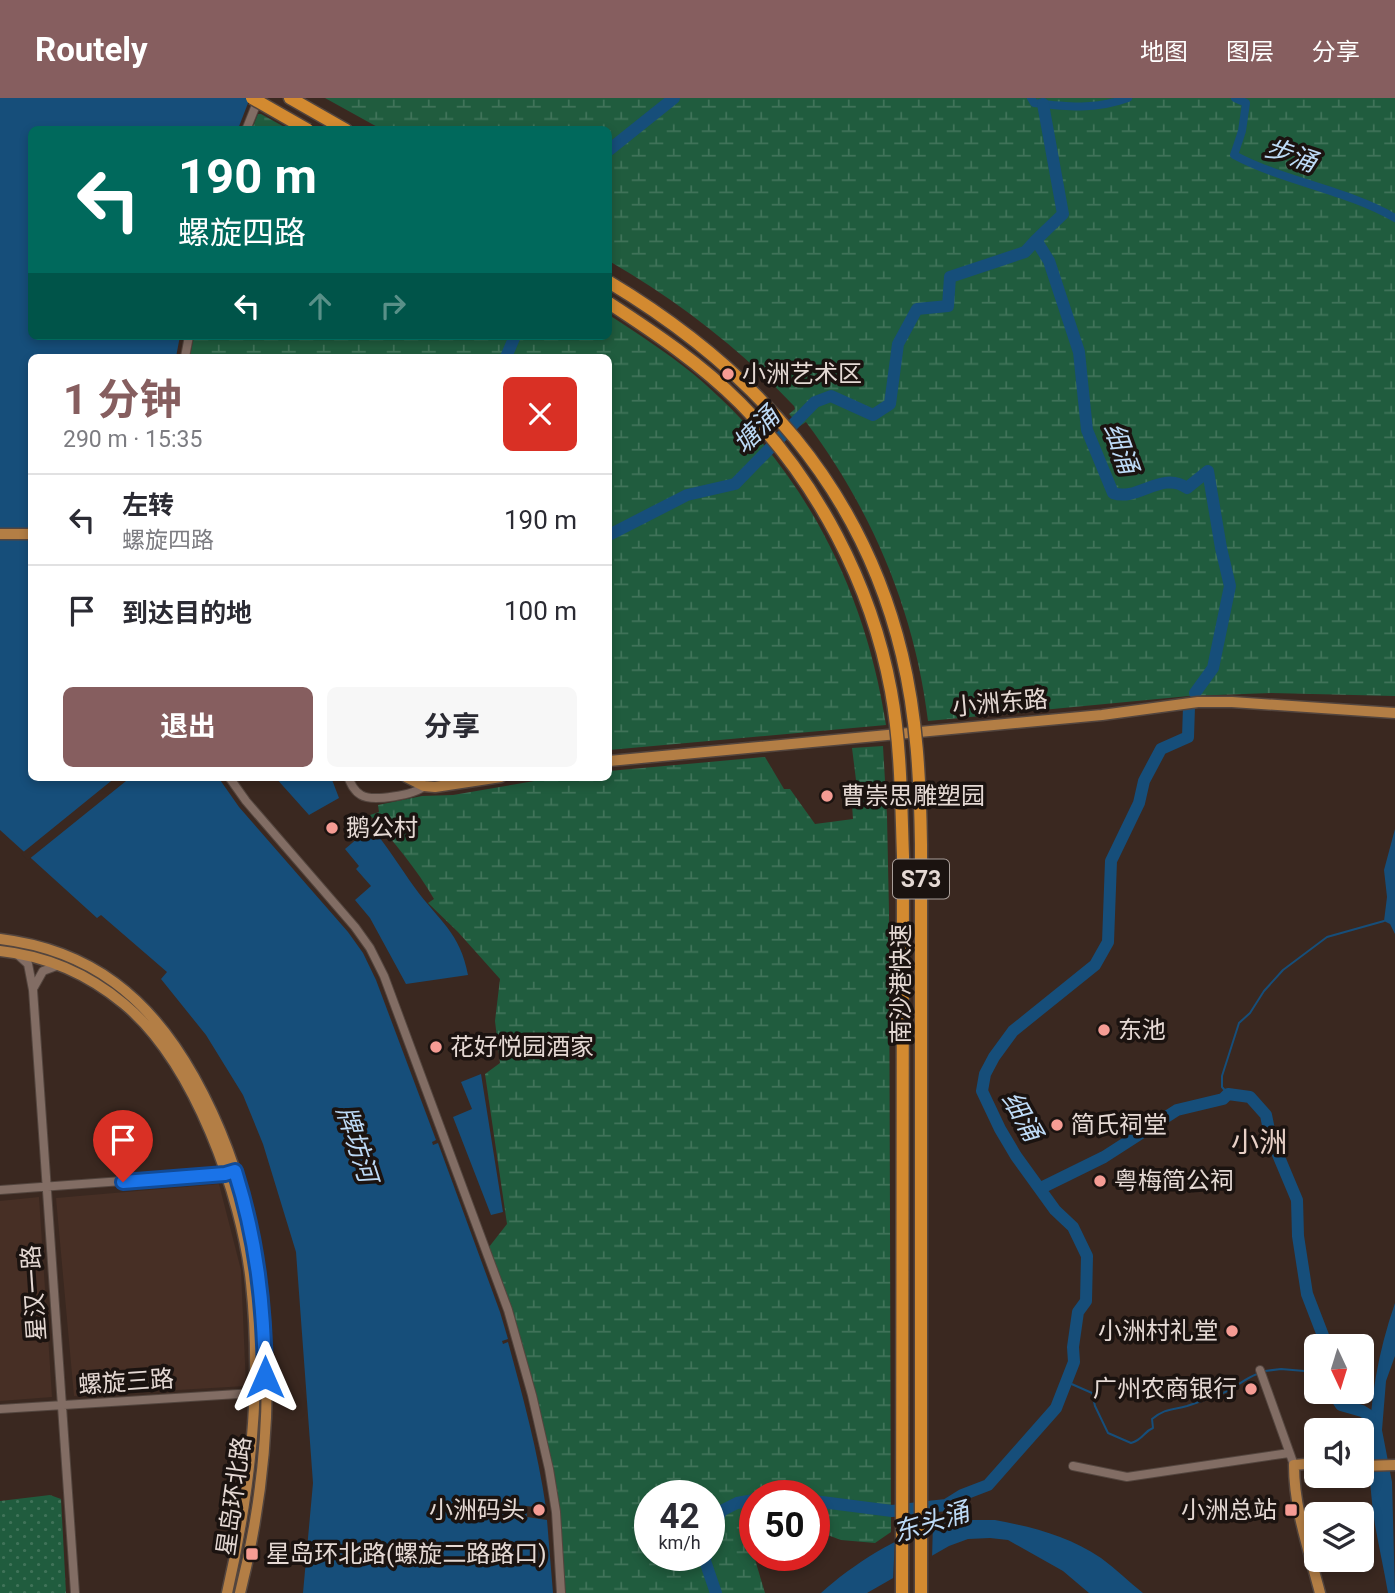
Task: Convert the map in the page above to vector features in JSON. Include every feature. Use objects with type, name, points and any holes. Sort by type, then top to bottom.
[{"type":"highway","points":[[252,98],[301,126]]},
{"type":"highway","points":[[290,98],[339,126]]},
{"type":"highway","name":"南沙港快速","points":[[612,284],[681,328],[705,347],[749,386],[790,431],[836,495],[860,539],[888,608],[902,655],[916,742],[921,844],[921,1593]]},
{"type":"highway","name":"南沙港快速","points":[[612,305],[673,346],[719,384],[760,424],[784,454],[812,493],[841,542],[861,588],[885,664],[898,747],[902,845],[902,1593]]},
{"type":"main road","points":[[0,534],[28,534]]},
{"type":"main road","name":"小洲东路","points":[[612,761],[1102,715],[1198,702],[1246,702],[1395,713]]},
{"type":"main road","points":[[414,781],[424,786],[449,786],[478,781]]},
{"type":"main road","name":"星岛环北路","points":[[0,939],[34,943],[73,957],[112,979],[146,1009],[176,1049],[194,1077],[214,1118],[258,1258],[265,1328],[263,1454],[254,1528],[240,1593]]},
{"type":"main road","name":"星岛环北路","points":[[0,951],[61,965],[86,977],[126,1005],[154,1036],[178,1070],[230,1173],[251,1283],[254,1393],[248,1481],[227,1593]]},
{"type":"main road","points":[[1304,1464],[1294,1465],[1300,1513],[1320,1593]]},
{"type":"main road","points":[[1374,1466],[1395,1465]]},
{"type":"street","points":[[248,126],[258,98]]},
{"type":"street","points":[[232,781],[246,801],[355,926],[384,976],[512,1320],[551,1481],[561,1593]]},
{"type":"street","points":[[350,781],[354,789],[370,798],[412,793],[424,786]]},
{"type":"street","name":"星汉一路","points":[[13,952],[28,964],[33,990],[75,1593]]},
{"type":"street","points":[[33,990],[39,974],[49,967],[61,965]]},
{"type":"street","points":[[0,1190],[230,1173]]},
{"type":"street","points":[[1260,1370],[1294,1465]]},
{"type":"street","name":"螺旋三路","points":[[0,1409],[254,1393]]},
{"type":"street","points":[[1073,1466],[1127,1477],[1289,1453]]},
{"type":"shaded area","points":[[219,1184],[241,1270],[246,1386],[74,1396],[56,1198]]},
{"type":"shaded area","points":[[39,1197],[52,1397],[0,1401],[0,1201]]},
{"type":"green space","points":[[325,98],[1395,98],[1395,696],[1271,693],[1189,696],[928,721],[913,641],[887,564],[851,491],[830,456],[806,422],[800,426],[789,414],[795,409],[794,406],[752,364],[683,309],[612,263],[612,126],[376,126]]},
{"type":"green space","points":[[258,114],[261,114],[283,126],[253,126]]},
{"type":"green space","points":[[612,317],[682,365],[731,408],[796,488],[822,531],[862,624],[886,725],[612,750],[612,354],[191,354],[193,340],[612,340]]},
{"type":"green space","points":[[883,746],[889,912],[891,1532],[875,1543],[841,1540],[830,1536],[830,1480],[739,1480],[739,1571],[758,1571],[765,1593],[564,1593],[558,1511],[511,1309],[489,1247],[507,1224],[485,1074],[500,1063],[495,1021],[500,979],[428,903],[434,899],[427,888],[370,815],[379,812],[378,805],[422,796],[453,795],[535,781],[612,781],[612,771],[765,757],[784,789],[790,789],[815,824],[853,819],[852,805],[859,804],[852,748]]},
{"type":"green space","points":[[50,1495],[61,1499],[66,1593],[0,1593],[0,1501]]},
{"type":"water","name":"牌坊河","points":[[0,98],[250,98],[239,126],[28,126],[28,340],[179,340],[177,354],[28,354],[28,781],[221,781],[239,807],[348,932],[363,953],[376,980],[436,1140],[432,1142],[433,1145],[438,1143],[500,1312],[508,1339],[502,1341],[503,1344],[508,1342],[519,1383],[546,1508],[526,1506],[527,1517],[547,1520],[553,1593],[303,1593],[313,1483],[296,1252],[263,1144],[243,1095],[206,1035],[161,979],[167,972],[101,915],[97,918],[0,830]]},
{"type":"water","points":[[279,781],[333,781],[339,798],[309,815]]},
{"type":"water","points":[[371,827],[454,937],[468,975],[406,984],[370,918],[355,900],[371,886],[356,869],[359,866],[345,849]]},
{"type":"water","points":[[1395,829],[1395,934],[1390,924],[1384,921],[1387,897],[1384,870]]},
{"type":"water","points":[[481,1074],[503,1212],[491,1215],[453,1117],[472,1109],[461,1082]]},
{"type":"water","points":[[1395,1303],[1395,1356],[1386,1381],[1382,1430],[1392,1482],[1395,1593],[1388,1593],[1371,1488],[1374,1488],[1374,1418],[1371,1418],[1371,1412],[1386,1330]]},
{"type":"water","points":[[995,1520],[1037,1529],[1089,1550],[1143,1593],[1089,1593],[1063,1571],[1008,1540],[990,1538],[968,1539],[949,1546],[867,1593],[821,1593],[863,1560],[912,1534],[951,1522]]},
{"type":"pier","points":[[111,781],[126,781],[28,860],[21,854]]},
{"type":"pier","points":[[933,1523],[932,1559],[893,1580],[895,1539]]},
{"type":"waterway","points":[[612,148],[674,98]]},
{"type":"waterway","name":"步涌","points":[[1031,98],[1034,103],[1058,106],[1104,104],[1128,98]]},
{"type":"waterway","name":"步涌","points":[[1235,98],[1246,103],[1242,131],[1234,155],[1274,172],[1356,200],[1395,218]]},
{"type":"waterway","name":"细涌","points":[[1043,104],[1063,214],[1036,240],[1049,261],[1079,352],[1087,430],[1113,493],[1122,495],[1168,482],[1187,488],[1208,471],[1230,586],[1213,668],[1195,693]]},
{"type":"waterway","name":"塘涌","points":[[612,533],[687,495],[735,484],[815,402],[831,396],[873,415],[890,404],[898,344],[917,309],[948,306],[950,277],[1025,252],[1036,240]]},
{"type":"waterway","points":[[507,354],[513,340]]},
{"type":"waterway","name":"细涌","points":[[830,1503],[892,1511],[946,1505],[962,1495],[988,1485],[1056,1408],[1074,1362],[1073,1347],[1078,1312],[1086,1301],[1087,1256],[1073,1227],[1055,1210],[1000,1129],[982,1091],[985,1074],[1013,1031],[1095,965],[1108,942],[1111,861],[1139,803],[1144,781],[1161,749],[1188,737],[1189,707]]},
{"type":"waterway","points":[[1228,1094],[1222,1087],[1222,1076],[1239,1023],[1250,1013],[1264,991],[1283,970],[1327,937],[1384,921]]},
{"type":"waterway","points":[[1041,1188],[1104,1157],[1177,1110],[1223,1099],[1228,1094],[1250,1097],[1266,1115],[1269,1130],[1275,1138],[1276,1150],[1297,1200],[1298,1236],[1307,1294],[1322,1334]]},
{"type":"waterway","points":[[1265,1371],[1304,1371]]},
{"type":"waterway","points":[[1067,1382],[1092,1393],[1108,1433],[1131,1443],[1153,1428],[1152,1419],[1161,1413],[1223,1393],[1257,1374]]},
{"type":"waterway","points":[[1340,1404],[1370,1416]]},
{"type":"waterway","points":[[725,1509],[739,1503]]},
{"type":"waterway","points":[[708,1571],[716,1593]]},
{"type":"place","name":"小洲艺术区","points":[[728,374]]},
{"type":"place","name":"曹崇思雕塑园","points":[[827,796]]},
{"type":"place","name":"鹅公村","points":[[332,828]]},
{"type":"place","name":"东池","points":[[1104,1030]]},
{"type":"place","name":"花好悦园酒家","points":[[436,1047]]},
{"type":"place","name":"简氏祠堂","points":[[1057,1125]]},
{"type":"place","name":"粤梅简公祠","points":[[1100,1181]]},
{"type":"place","name":"小洲村礼堂","points":[[1232,1331]]},
{"type":"place","name":"广州农商银行","points":[[1251,1389]]},
{"type":"place","name":"小洲码头","points":[[539,1510]]},
{"type":"place","name":"小洲总站","points":[[1291,1510]]},
{"type":"place","name":"星岛环北路(螺旋二路路口)","points":[[252,1554]]},
{"type":"district","name":"小洲","points":[[1259,1142]]},
{"type":"route","points":[[123,1182],[235,1171],[258,1258],[265,1328],[265,1377]]},
{"type":"water label","name":"东头涌","points":[[931,1522]]}]
